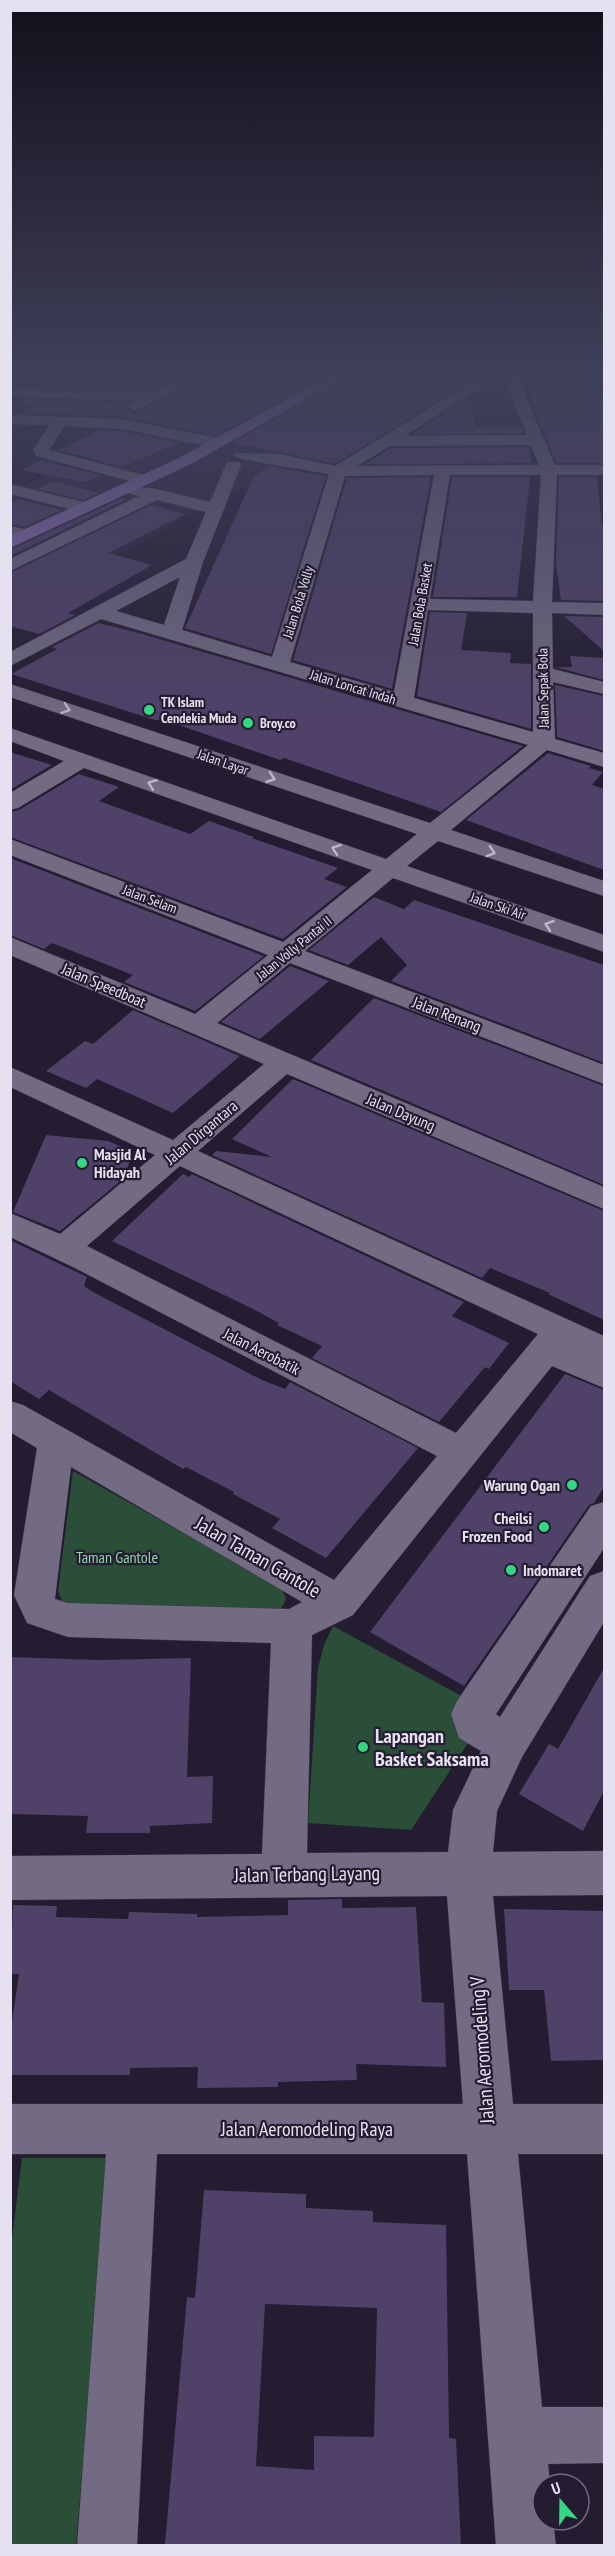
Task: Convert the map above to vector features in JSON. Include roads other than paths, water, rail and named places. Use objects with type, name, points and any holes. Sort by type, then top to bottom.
[{"type":"main road","points":[[16,536],[112,495]]},
{"type":"street","points":[[35,495],[85,508]]},
{"type":"street","points":[[10,566],[153,495]]},
{"type":"street","points":[[161,495],[216,509]]},
{"type":"street","points":[[171,634],[194,562],[216,509],[217,495]]},
{"type":"street","name":"Jalan Bola Volly","points":[[279,665],[326,495]]},
{"type":"street","name":"Jalan Bola Basket","points":[[403,702],[439,495]]},
{"type":"street","name":"Jalan Sepak Bola","points":[[391,869],[544,742],[552,676],[542,609],[548,495]]},
{"type":"street","points":[[10,660],[194,562]]},
{"type":"street","points":[[420,604],[604,609]]},
{"type":"street","name":"Jalan Loncat Indah","points":[[101,613],[604,760]]},
{"type":"street","points":[[552,676],[604,676]]},
{"type":"street","points":[[552,676],[604,688]]},
{"type":"street","name":"Jalan Layar","points":[[10,690],[436,833]]},
{"type":"street","points":[[10,734],[391,869]]},
{"type":"street","points":[[10,803],[82,759]]},
{"type":"street","points":[[436,833],[604,890]]},
{"type":"street","name":"Jalan Selam","points":[[10,846],[290,952]]},
{"type":"street","name":"Jalan Ski Air","points":[[391,869],[604,944]]},
{"type":"street","name":"Jalan Volly Pantai II","points":[[197,1026],[391,869]]},
{"type":"street","name":"Jalan Speedboat","points":[[10,945],[197,1026]]},
{"type":"street","name":"Jalan Renang","points":[[290,952],[604,1076]]},
{"type":"street","name":"Jalan Dayung","points":[[197,1026],[604,1198]]},
{"type":"street","name":"Jalan Dirgantara","points":[[64,1248],[284,1063]]},
{"type":"street","points":[[10,1076],[177,1153],[553,1339],[604,1375]]},
{"type":"street","points":[[10,1102],[66,1102]]},
{"type":"street","name":"Jalan Aerobatik","points":[[10,1224],[64,1248],[461,1452]]},
{"type":"street","points":[[553,1339],[604,1350]]},
{"type":"street","points":[[339,1603],[553,1339]]},
{"type":"street","name":"Jalan Taman Gantole","points":[[10,1415],[339,1603]]},
{"type":"street","points":[[56,1442],[34,1595],[41,1611],[68,1620],[292,1626],[284,1874]]},
{"type":"street","points":[[507,1743],[474,1724],[472,1714],[604,1517]]},
{"type":"street","name":"Jalan Aeromodeling V","points":[[526,2546],[488,2130],[468,1872],[475,1810],[507,1743],[604,1588]]},
{"type":"street","name":"Jalan Taman Gantole","points":[[292,1626],[339,1603]]},
{"type":"street","name":"Jalan Terbang Layang","points":[[10,1878],[468,1872],[604,1873]]},
{"type":"street","points":[[106,2546],[134,2128]]},
{"type":"street","name":"Jalan Aeromodeling Raya","points":[[10,2129],[604,2129]]},
{"type":"street","points":[[516,2436],[604,2435]]},
{"type":"place","name":"TK Islam Cendekia Muda","points":[[149,710]]},
{"type":"place","name":"Broy.co","points":[[248,723]]},
{"type":"place","name":"Masjid Al Hidayah","points":[[82,1163]]},
{"type":"place","name":"Warung Ogan","points":[[572,1485]]},
{"type":"place","name":"Cheilsi Frozen Food","points":[[544,1527]]},
{"type":"place","name":"Indomaret","points":[[511,1570]]},
{"type":"place","name":"Lapangan Basket Saksama","points":[[363,1747]]},
{"type":"park label","name":"Taman Gantole","points":[[117,1557]]}]
